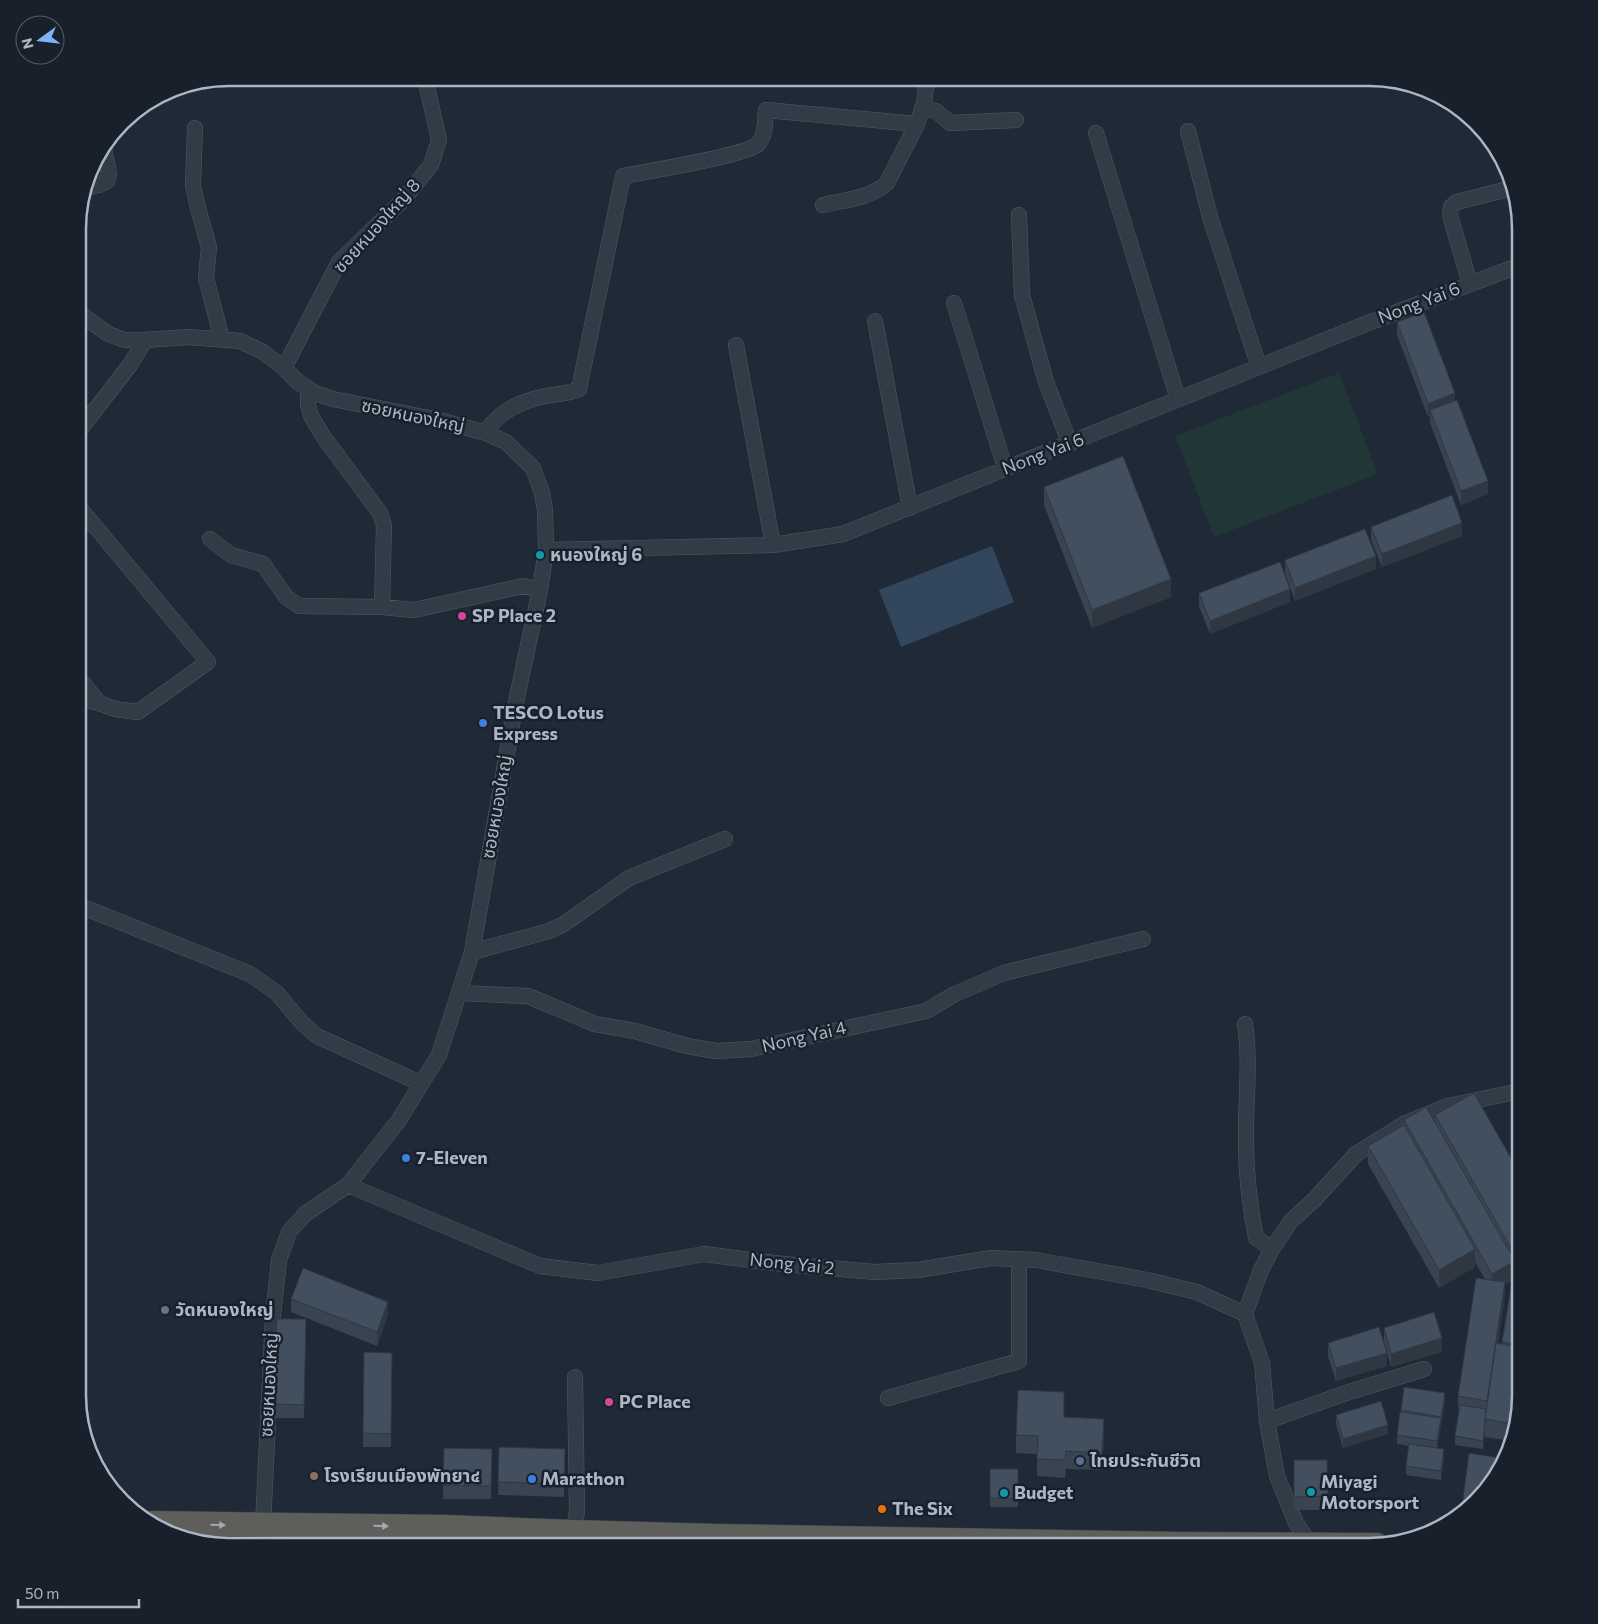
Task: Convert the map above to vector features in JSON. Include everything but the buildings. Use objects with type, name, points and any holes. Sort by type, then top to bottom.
[{"type":"highway","points":[[167,1523],[446,1527],[817,1538]]},
{"type":"highway","points":[[716,1536],[721,1538]]},
{"type":"street","name":"ซอยหนองใหญ่ 8","points":[[284,368],[339,262],[403,200],[431,165],[439,140],[427,87]]},
{"type":"street","points":[[823,205],[868,194],[880,189],[887,183],[917,124],[924,104],[926,87]]},
{"type":"street","points":[[922,108],[936,111],[950,124],[1016,120]]},
{"type":"street","points":[[486,433],[490,426],[503,414],[524,402],[546,396],[570,394],[579,389],[623,176],[721,157],[757,146],[762,138],[766,110],[917,124]]},
{"type":"street","points":[[195,128],[194,186],[209,246],[206,278],[222,339]]},
{"type":"street","points":[[1188,131],[1210,217],[1258,367]]},
{"type":"street","points":[[1096,134],[1178,399]]},
{"type":"street","points":[[93,186],[107,181],[109,174],[106,157]]},
{"type":"street","points":[[1470,284],[1450,215],[1451,207],[1457,202],[1506,189]]},
{"type":"street","points":[[1020,215],[1022,294],[1046,382],[1070,444]]},
{"type":"street","name":"Nong Yai 6","points":[[546,550],[773,545],[843,534],[1512,267]]},
{"type":"street","points":[[954,303],[1005,468]]},
{"type":"street","name":"ซอยหนองใหญ่","points":[[87,319],[108,334],[125,340],[188,338],[240,341],[263,352],[314,393],[333,399],[439,420],[486,433],[506,442],[532,468],[542,493],[545,510],[546,550],[540,590],[516,702],[472,952],[439,1056],[399,1120],[348,1185],[305,1214],[289,1232],[278,1260],[273,1316],[263,1525]]},
{"type":"street","points":[[875,321],[910,508]]},
{"type":"street","points":[[87,421],[130,365],[144,340]]},
{"type":"street","points":[[736,345],[773,545]]},
{"type":"street","points":[[308,389],[308,404],[311,416],[323,436],[380,512],[384,525],[382,607]]},
{"type":"street","points":[[87,516],[208,662],[138,712],[115,710],[99,703],[87,701]]},
{"type":"street","points":[[210,540],[231,555],[263,564],[275,578],[286,597],[299,606],[382,607],[414,610],[523,586],[540,590]]},
{"type":"street","points":[[87,688],[99,703]]},
{"type":"street","points":[[472,952],[549,932],[564,924],[629,878],[725,839]]},
{"type":"street","points":[[86,908],[250,974],[278,993],[302,1023],[317,1036],[420,1084]]},
{"type":"street","name":"Nong Yai 4","points":[[460,993],[528,996],[595,1024],[635,1030],[687,1046],[716,1052],[751,1049],[926,1011],[955,994],[1004,973],[1143,939]]},
{"type":"street","points":[[1245,1024],[1248,1048],[1246,1144],[1251,1211],[1256,1238],[1272,1249]]},
{"type":"street","points":[[1306,1538],[1296,1523],[1277,1476],[1267,1422],[1262,1363],[1245,1314],[1260,1270],[1291,1221],[1314,1200],[1356,1154],[1404,1124],[1448,1106],[1512,1093]]},
{"type":"street","name":"Nong Yai 2","points":[[348,1185],[540,1266],[598,1273],[704,1254],[783,1264],[875,1272],[918,1270],[991,1258],[1036,1260],[1138,1278],[1196,1292],[1245,1314]]},
{"type":"street","points":[[888,1398],[1019,1362],[1019,1259]]},
{"type":"street","points":[[1267,1422],[1346,1394],[1424,1370]]},
{"type":"street","points":[[573,1532],[577,1512],[575,1377]]},
{"type":"green space","points":[[1339,373],[1378,474],[1214,537],[1175,436]]},
{"type":"water","points":[[992,546],[1014,602],[901,647],[879,590]]},
{"type":"place","name":"หนองใหญ่ 6","points":[[540,555]]},
{"type":"place","name":"SP Place 2","points":[[462,616]]},
{"type":"place","name":"TESCO Lotus Express","points":[[483,723]]},
{"type":"place","name":"7-Eleven","points":[[406,1158]]},
{"type":"place","name":"วัดหนองใหญ่","points":[[165,1310]]},
{"type":"place","name":"PC Place","points":[[609,1402]]},
{"type":"place","name":"ไทยประกันชีวิต","points":[[1080,1461]]},
{"type":"place","name":"โรงเรียนเมืองพัทยา๔","points":[[314,1476]]},
{"type":"place","name":"Marathon","points":[[532,1479]]},
{"type":"place","name":"Miyagi Motorsport","points":[[1311,1492]]},
{"type":"place","name":"Budget","points":[[1004,1493]]},
{"type":"place","name":"The Six","points":[[882,1509]]}]
